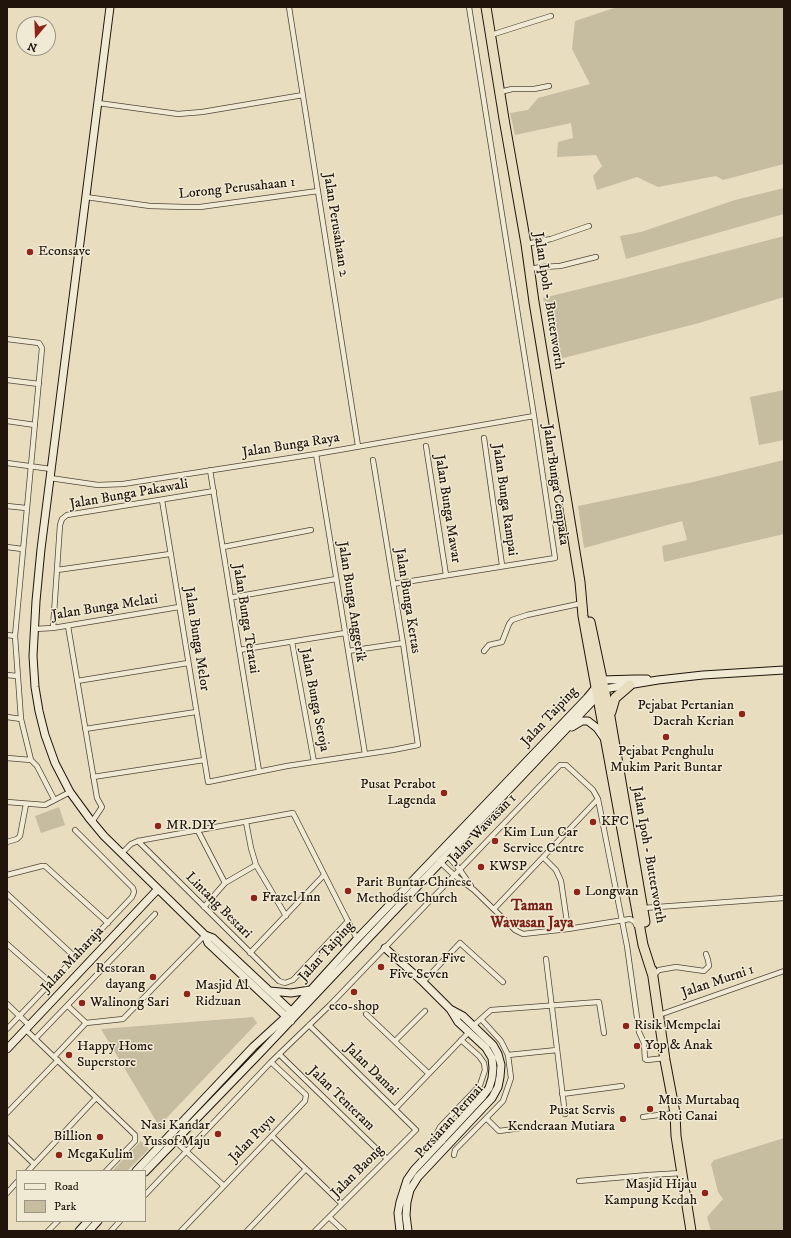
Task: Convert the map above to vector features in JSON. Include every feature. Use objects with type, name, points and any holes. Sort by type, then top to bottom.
[{"type":"highway","name":"Jalan Ipoh - Butterworth","points":[[486,7],[526,244],[583,601],[589,616],[600,688],[604,738],[643,945],[658,972]]},
{"type":"highway","points":[[491,35],[492,7]]},
{"type":"highway","points":[[610,717],[615,698],[630,685]]},
{"type":"highway","name":"Jalan Ipoh - Butterworth","points":[[600,688],[610,717],[642,908],[658,972],[659,1015],[675,1114],[676,1136],[691,1231]]},
{"type":"street","points":[[110,7],[41,549],[34,629],[34,656],[39,711],[45,735],[55,763],[70,792],[92,822],[158,889],[185,914],[205,935],[208,943],[291,1016]]},
{"type":"street","name":"Jalan Perusahaan 2","points":[[289,7],[358,446]]},
{"type":"street","name":"Jalan Bunga Cempaka","points":[[469,7],[555,558],[502,566]]},
{"type":"street","points":[[491,35],[551,16]]},
{"type":"street","points":[[500,92],[512,89],[534,89],[548,86]]},
{"type":"street","points":[[98,103],[178,114],[202,112],[303,95]]},
{"type":"street","name":"Lorong Perusahaan 1","points":[[86,197],[150,206],[200,207],[318,191]]},
{"type":"street","points":[[526,244],[551,239],[589,226]]},
{"type":"street","points":[[529,269],[560,266],[596,257]]},
{"type":"street","points":[[7,339],[39,343],[42,348],[15,636],[21,719],[31,760],[37,766],[54,799]]},
{"type":"street","points":[[7,380],[39,384]]},
{"type":"street","name":"Jalan Bunga Raya","points":[[50,478],[98,485],[123,484],[316,454],[534,416]]},
{"type":"street","points":[[7,421],[35,425]]},
{"type":"street","name":"Jalan Bunga Rampai","points":[[484,438],[502,566]]},
{"type":"street","name":"Jalan Bunga Mawar","points":[[426,446],[446,575]]},
{"type":"street","name":"Jalan Bunga Anggerik","points":[[316,454],[365,754]]},
{"type":"street","name":"Jalan Bunga Kertas","points":[[365,754],[418,745],[373,460]]},
{"type":"street","points":[[7,464],[51,469]]},
{"type":"street","name":"Jalan Bunga Teratai","points":[[210,470],[259,771]]},
{"type":"street","name":"Jalan Bunga Pakawali","points":[[53,628],[60,525],[62,519],[67,516],[214,491]]},
{"type":"street","name":"Jalan Bunga Melor","points":[[162,500],[208,782],[259,771]]},
{"type":"street","points":[[7,506],[26,508]]},
{"type":"street","points":[[222,547],[311,530]]},
{"type":"street","points":[[7,547],[22,549]]},
{"type":"street","points":[[57,570],[170,554]]},
{"type":"street","points":[[393,584],[502,566]]},
{"type":"street","points":[[234,597],[336,579]]},
{"type":"street","points":[[484,652],[489,645],[502,642],[512,620],[583,601]]},
{"type":"street","name":"Jalan Bunga Melati","points":[[34,629],[68,626],[179,608]]},
{"type":"street","points":[[68,626],[93,777],[97,798],[102,808],[92,822]]},
{"type":"street","points":[[239,650],[345,633]]},
{"type":"street","points":[[7,635],[15,636]]},
{"type":"street","name":"Jalan Bunga Seroja","points":[[292,642],[314,762]]},
{"type":"street","points":[[348,651],[403,643]]},
{"type":"street","points":[[78,681],[188,663]]},
{"type":"street","points":[[600,688],[703,675],[784,670]]},
{"type":"street","points":[[7,675],[17,676]]},
{"type":"street","points":[[600,688],[635,679],[658,680]]},
{"type":"street","name":"Jalan Taiping","points":[[444,853],[567,729],[600,688]]},
{"type":"street","name":"Jalan Taiping","points":[[146,1171],[600,688]]},
{"type":"street","points":[[85,729],[196,712]]},
{"type":"street","points":[[7,717],[21,719]]},
{"type":"street","points":[[567,729],[582,722],[588,721],[597,728],[604,738]]},
{"type":"street","points":[[259,771],[365,754]]},
{"type":"street","points":[[7,758],[31,760]]},
{"type":"street","points":[[93,777],[204,760]]},
{"type":"street","name":"Jalan Wawasan 1","points":[[146,1194],[271,1062],[385,948],[557,767],[560,765],[566,765],[593,790],[598,799]]},
{"type":"street","points":[[7,802],[45,804],[70,792]]},
{"type":"street","points":[[494,909],[598,799]]},
{"type":"street","points":[[598,799],[622,920],[639,1032],[644,1043],[646,1059],[665,1058]]},
{"type":"street","points":[[7,842],[17,839],[20,836],[26,804]]},
{"type":"street","points":[[122,853],[131,844],[138,842],[293,814],[357,939]]},
{"type":"street","points":[[246,822],[256,865],[286,916]]},
{"type":"street","points":[[7,1029],[108,923],[132,897],[134,892],[133,888],[75,830]]},
{"type":"street","points":[[198,831],[225,883]]},
{"type":"street","name":"Lintang Bestari","points":[[138,842],[279,981],[285,983],[293,980],[348,921]]},
{"type":"street","points":[[444,853],[460,870],[474,890]]},
{"type":"street","points":[[543,857],[556,870],[561,882],[568,929]]},
{"type":"street","points":[[438,860],[454,875],[474,890],[515,930],[523,934],[568,929],[630,919],[635,922],[636,929],[641,933]]},
{"type":"street","name":"Jalan Taiping","points":[[137,1170],[253,1047],[291,1016],[310,990],[357,939],[438,860]]},
{"type":"street","points":[[204,907],[225,883],[256,865]]},
{"type":"street","points":[[7,875],[46,866],[108,923]]},
{"type":"street","points":[[250,953],[324,875]]},
{"type":"street","name":"Jalan Maharaja","points":[[7,1049],[158,889]]},
{"type":"street","points":[[7,894],[75,957]]},
{"type":"street","points":[[630,919],[634,914],[631,902],[634,898]]},
{"type":"street","points":[[642,908],[784,898]]},
{"type":"street","points":[[35,1039],[155,914]]},
{"type":"street","points":[[205,935],[213,938],[270,991],[291,1016]]},
{"type":"street","points":[[7,1112],[86,1023],[123,1019],[205,935]]},
{"type":"street","points":[[423,982],[460,943],[503,982]]},
{"type":"street","points":[[7,944],[51,983]]},
{"type":"street","name":"Persiaran Permai","points":[[385,948],[423,982],[450,1009],[458,1022],[471,1029],[492,1058],[493,1068],[489,1088],[418,1177],[410,1190],[406,1215],[408,1231]]},
{"type":"street","points":[[658,972],[678,967],[704,971],[709,966],[706,954]]},
{"type":"street","points":[[546,959],[565,1114]]},
{"type":"street","name":"Jalan Murni 1","points":[[659,1015],[784,970]]},
{"type":"street","points":[[270,991],[291,993],[310,990]]},
{"type":"street","points":[[395,1109],[428,1073],[491,1010],[599,1002],[604,1033]]},
{"type":"street","points":[[7,1004],[19,1016],[35,1039],[136,1135],[135,1141],[107,1170]]},
{"type":"street","points":[[68,1006],[86,1023]]},
{"type":"street","points":[[395,1042],[425,1011]]},
{"type":"street","points":[[366,1014],[428,1073]]},
{"type":"street","points":[[454,1155],[455,1150],[504,1101],[509,1087],[510,1078],[508,1055],[501,1041],[481,1019]]},
{"type":"street","name":"Jalan Damai","points":[[309,1025],[416,1130]]},
{"type":"street","points":[[445,1143],[436,1135],[440,1127],[480,1085],[485,1070],[484,1063],[479,1056],[461,1040]]},
{"type":"street","points":[[508,1055],[557,1050]]},
{"type":"street","name":"Jalan Tenteram","points":[[279,1054],[387,1159]]},
{"type":"street","name":"Jalan Puyu","points":[[181,1231],[305,1100],[306,1095],[271,1062]]},
{"type":"street","points":[[562,1094],[622,1086]]},
{"type":"street","points":[[29,1170],[96,1098]]},
{"type":"street","points":[[644,1116],[675,1114]]},
{"type":"street","points":[[487,1119],[499,1131],[536,1126]]},
{"type":"street","name":"Jalan Baong","points":[[315,1231],[416,1130]]},
{"type":"street","points":[[272,1136],[342,1204]]},
{"type":"street","points":[[7,1138],[34,1164]]},
{"type":"street","points":[[175,1141],[224,1186]]},
{"type":"street","name":"Persiaran Permai","points":[[400,1231],[398,1213],[407,1180],[414,1170],[445,1143]]},
{"type":"street","points":[[247,1231],[306,1169]]},
{"type":"street","points":[[579,1181],[682,1173]]},
{"type":"street","points":[[7,1193],[16,1183]]},
{"type":"street","points":[[329,1217],[344,1231]]},
{"type":"street","points":[[48,1231],[57,1222]]},
{"type":"street","points":[[79,1231],[87,1222]]},
{"type":"street","points":[[89,1231],[97,1222]]},
{"type":"street","points":[[111,1231],[119,1222]]},
{"type":"street","points":[[403,1231],[408,1231]]},
{"type":"green space","points":[[617,7],[784,7],[784,164],[723,180],[716,176],[658,187],[637,177],[597,190],[593,176],[602,166],[596,155],[557,157],[558,142],[573,138],[571,123],[515,135],[510,113],[528,110],[538,98],[590,84],[572,49],[575,21]]},
{"type":"green space","points":[[784,188],[784,214],[626,259],[620,236],[641,232],[735,200]]},
{"type":"green space","points":[[784,236],[784,297],[699,323],[556,360],[543,298]]},
{"type":"green space","points":[[784,390],[784,440],[759,445],[750,397]]},
{"type":"green space","points":[[784,460],[784,534],[664,562],[662,546],[687,540],[682,521],[584,548],[578,506],[693,482]]},
{"type":"green space","points":[[59,807],[65,825],[41,833],[35,816]]},
{"type":"green space","points":[[253,1017],[257,1023],[159,1126],[101,1029]]},
{"type":"green space","points":[[784,1138],[784,1231],[711,1231],[707,1217],[723,1199],[718,1192],[711,1164],[714,1160]]},
{"type":"green space","points":[[141,1141],[149,1149],[128,1170],[113,1170]]},
{"type":"place","name":"Econsave","points":[[30,252]]},
{"type":"place","name":"Pejabat Pertanian Daerah Kerian","points":[[742,714]]},
{"type":"place","name":"Pejabat Penghulu Mukim Parit Buntar","points":[[666,737]]},
{"type":"place","name":"Pusat Perabot Lagenda","points":[[444,793]]},
{"type":"place","name":"KFC","points":[[593,822]]},
{"type":"place","name":"MR.DIY","points":[[158,826]]},
{"type":"place","name":"Kim Lun Car Service Centre","points":[[495,841]]},
{"type":"place","name":"KWSP","points":[[481,867]]},
{"type":"place","name":"Parit Buntar Chinese Methodist Church","points":[[348,891]]},
{"type":"place","name":"Longwan","points":[[577,892]]},
{"type":"place","name":"Frazel Inn","points":[[254,898]]},
{"type":"place","name":"Restoran Five Five Seven","points":[[381,967]]},
{"type":"place","name":"Restoran dayang","points":[[153,977]]},
{"type":"place","name":"eco-shop","points":[[354,992]]},
{"type":"place","name":"Masjid Al Ridzuan","points":[[187,994]]},
{"type":"place","name":"Walinong Sari","points":[[82,1003]]},
{"type":"place","name":"Risik Mempelai","points":[[626,1026]]},
{"type":"place","name":"Yop & Anak","points":[[637,1046]]},
{"type":"place","name":"Happy Home Superstore","points":[[69,1055]]},
{"type":"place","name":"Mus Murtabaq Roti Canai","points":[[650,1109]]},
{"type":"place","name":"Pusat Servis Kenderaan Mutiara","points":[[623,1119]]},
{"type":"place","name":"Nasi Kandar Yussof Maju","points":[[218,1134]]},
{"type":"place","name":"Billion","points":[[100,1137]]},
{"type":"place","name":"MegaKulim","points":[[59,1155]]},
{"type":"place","name":"Masjid Hijau Kampung Kedah","points":[[705,1193]]},
{"type":"district","name":"Taman Wawasan Jaya","points":[[532,916]]}]
